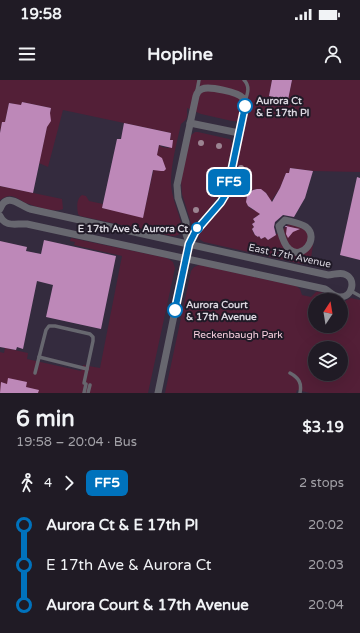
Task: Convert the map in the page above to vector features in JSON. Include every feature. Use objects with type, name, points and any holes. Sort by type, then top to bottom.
[{"type":"street","points":[[158,393],[189,244],[199,226],[221,202],[228,187],[245,109],[243,98],[238,94],[208,88],[200,90],[195,98],[176,185],[178,198],[186,222],[186,234],[189,244]]},
{"type":"street","points":[[190,123],[240,133]]},
{"type":"street","name":"East 17th Avenue","points":[[0,209],[6,202],[13,201],[30,209],[328,275],[340,273],[345,274],[352,282],[351,291]]},
{"type":"street","points":[[0,217],[8,224],[27,224],[325,289],[338,296],[344,296],[351,291]]},
{"type":"street","points":[[285,220],[291,222],[305,227],[309,230],[311,235],[309,245],[301,252],[296,252],[289,249],[280,232],[279,226],[285,220]]},
{"type":"lane","points":[[195,98],[199,80]]},
{"type":"lane","points":[[244,80],[248,86],[248,94],[244,102]]},
{"type":"lane","points":[[351,291],[360,296]]},
{"type":"lane","points":[[36,373],[46,330],[49,326],[90,334],[93,337],[93,341],[84,393]]},
{"type":"lane","points":[[39,357],[87,369]]},
{"type":"lane","points":[[290,373],[295,376],[300,383],[300,393]]},
{"type":"lane","points":[[86,384],[88,393]]},
{"type":"shaded area","points":[[0,80],[360,80],[360,393],[0,393]]},
{"type":"green space","points":[[0,80],[272,80],[269,96],[288,100],[292,80],[360,80],[360,172],[313,171],[290,168],[289,173],[286,173],[280,188],[268,206],[268,195],[261,190],[252,190],[247,196],[247,204],[250,208],[264,211],[253,219],[255,222],[252,224],[254,227],[252,229],[254,234],[258,237],[259,236],[261,239],[265,237],[268,240],[291,222],[307,229],[311,244],[313,245],[311,258],[306,263],[302,264],[204,242],[199,238],[200,231],[218,212],[228,198],[245,122],[232,121],[201,114],[187,108],[187,117],[181,124],[174,153],[171,175],[172,193],[182,227],[180,234],[172,236],[80,216],[78,214],[77,204],[82,195],[86,196],[89,201],[103,204],[102,208],[143,217],[159,145],[169,148],[171,133],[63,110],[48,167],[39,163],[51,108],[22,102],[21,108],[9,103],[5,122],[2,122],[0,133]]},
{"type":"green space","points":[[195,132],[229,139],[231,140],[232,145],[221,192],[210,207],[193,224],[191,223],[182,194],[181,181],[190,136]]},
{"type":"green space","points":[[0,186],[62,199],[63,209],[51,210],[41,208],[25,203],[12,196],[5,197],[0,200]]},
{"type":"green space","points":[[71,238],[167,258],[173,262],[175,268],[148,393],[0,393],[0,352],[4,353],[5,348],[28,353],[27,359],[81,371],[83,365],[100,368],[122,256],[74,245],[75,242],[70,241]]},
{"type":"green space","name":"Reckenbaugh Park","points":[[199,265],[296,286],[300,289],[302,295],[308,296],[308,333],[348,333],[348,300],[351,298],[360,300],[360,393],[310,393],[297,390],[296,393],[165,393],[191,271],[194,267]]},
{"type":"building","points":[[272,80],[292,80],[288,100],[269,96]]},
{"type":"building","points":[[22,102],[51,108],[51,121],[47,127],[33,193],[0,186],[0,133],[2,122],[5,122],[9,103],[21,105]]},
{"type":"building","points":[[124,123],[171,133],[170,140],[173,140],[172,148],[159,145],[157,155],[162,158],[166,169],[164,171],[153,170],[143,218],[102,208],[117,139],[121,139]]},
{"type":"building","points":[[290,168],[313,171],[305,198],[294,217],[283,215],[275,222],[274,227],[276,235],[268,240],[265,237],[261,239],[259,236],[258,237],[255,235],[252,229],[254,227],[252,224],[255,222],[253,219],[260,214],[248,206],[246,202],[247,196],[253,190],[261,189],[266,193],[272,202],[286,173],[289,173]]},
{"type":"building","points":[[357,177],[360,178],[360,260],[340,255]]},
{"type":"building","points":[[287,226],[300,229],[293,232],[288,238],[286,234]]},
{"type":"building","points":[[44,240],[116,256],[101,329],[46,317],[53,285],[37,281],[23,349],[17,347],[16,350],[0,347],[0,241],[27,247],[26,251],[41,254]]},
{"type":"building","points":[[8,378],[27,382],[26,387],[39,390],[38,393],[0,393],[1,382],[7,384]]},
{"type":"bus line","name":"FF5","points":[[175,310],[189,244],[199,226],[221,202],[227,192],[245,106]]},
{"type":"place","name":"Aurora Ct & E 17th Pl","points":[[245,106]]},
{"type":"place","name":"E 17th Ave & Aurora Ct","points":[[197,228]]},
{"type":"place","name":"Aurora Court & 17th Avenue","points":[[175,310]]}]
